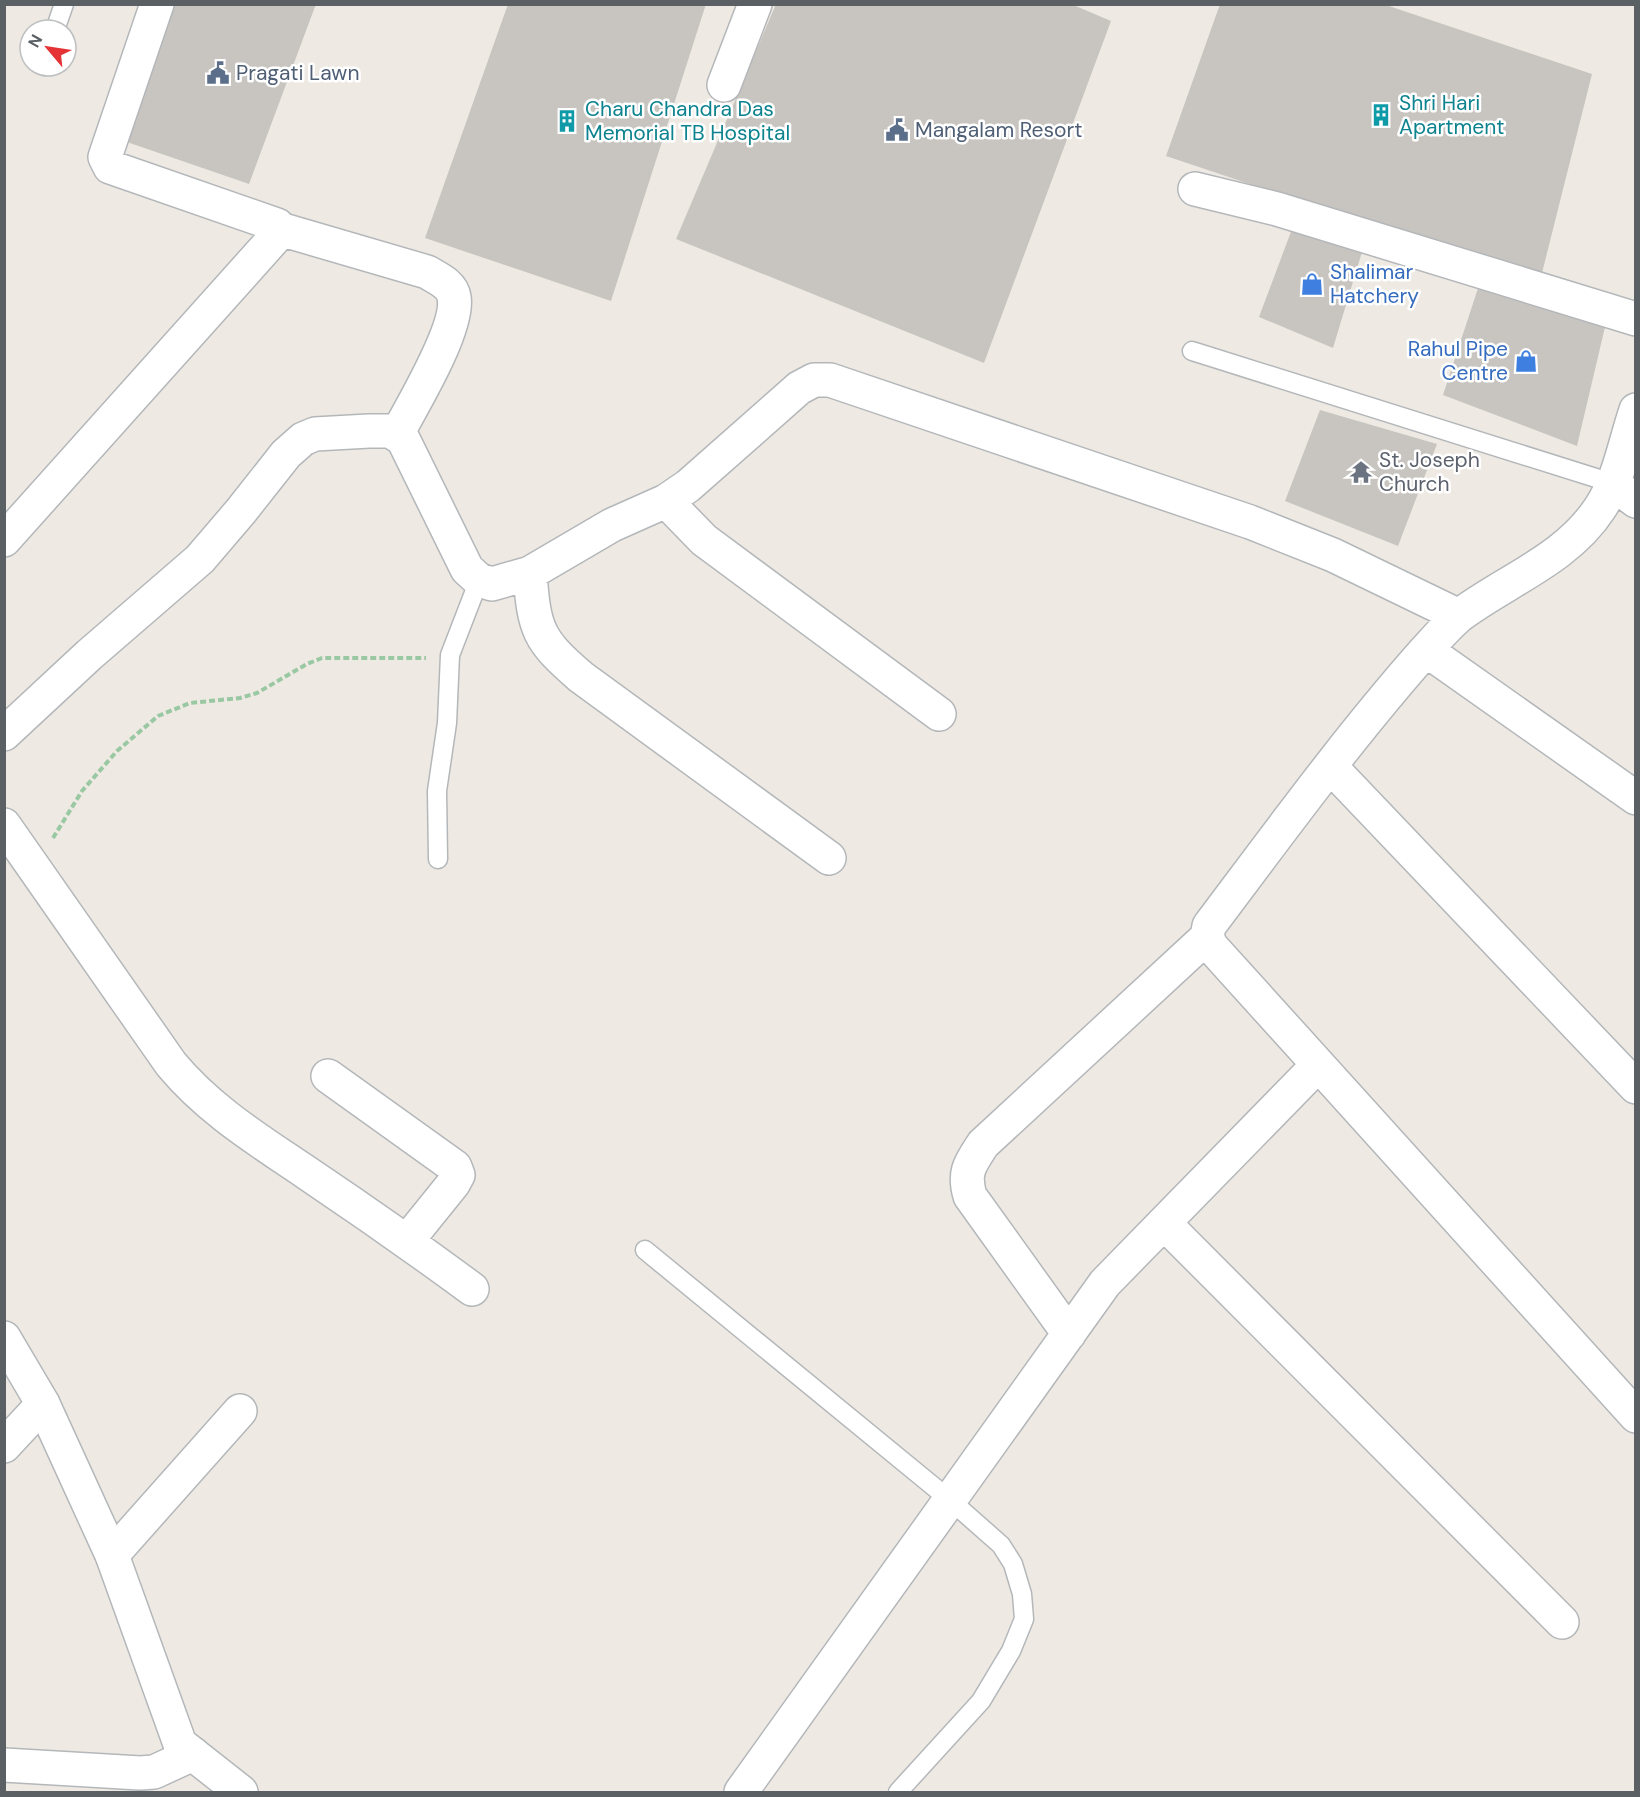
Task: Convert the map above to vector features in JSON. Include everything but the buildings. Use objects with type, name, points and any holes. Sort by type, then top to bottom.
[{"type":"street","points":[[157,4],[105,157],[106,163],[110,167],[280,229],[427,273],[446,283],[454,296],[452,314],[432,371],[396,434]]},
{"type":"street","points":[[724,85],[755,4]]},
{"type":"street","points":[[1195,189],[1277,209],[1635,319]]},
{"type":"street","points":[[4,540],[280,229]]},
{"type":"street","points":[[4,734],[89,655],[200,560],[242,512],[286,453],[303,439],[315,434],[369,431],[396,434],[402,439],[467,569],[479,580],[492,584],[530,573],[612,525],[666,501],[688,486],[799,388],[813,380],[830,380],[1250,522],[1333,555],[1459,616]]},
{"type":"street","points":[[1635,410],[1624,492],[1600,507],[1583,530],[1555,555],[1459,616],[1426,650],[1330,766],[1209,926],[1207,937],[1211,946],[1635,1416]]},
{"type":"street","points":[[666,501],[704,540],[939,714]]},
{"type":"street","points":[[530,573],[532,611],[538,632],[555,654],[581,677],[828,858]]},
{"type":"street","points":[[1426,650],[1635,798]]},
{"type":"street","points":[[1330,766],[1635,1087]]},
{"type":"street","points":[[4,825],[171,1064],[194,1092],[225,1117],[407,1241],[472,1289]]},
{"type":"street","points":[[1069,1334],[970,1196],[966,1181],[969,1166],[983,1144],[1207,937]]},
{"type":"street","points":[[741,1792],[1105,1283],[1318,1065]]},
{"type":"street","points":[[328,1076],[455,1167],[458,1176],[453,1184],[407,1241]]},
{"type":"street","points":[[1164,1223],[1562,1622]]},
{"type":"street","points":[[4,1338],[44,1404],[112,1555],[180,1744],[241,1792]]},
{"type":"street","points":[[4,1446],[44,1404]]},
{"type":"street","points":[[112,1555],[240,1411]]},
{"type":"street","points":[[4,1765],[149,1782],[193,1754]]},
{"type":"lane","points":[[1192,351],[1624,492]]},
{"type":"lane","points":[[438,859],[437,791],[447,723],[450,656],[479,580]]},
{"type":"lane","points":[[645,1250],[950,1500],[1001,1545],[1013,1564],[1022,1594],[1024,1619],[1011,1652],[981,1701],[898,1792]]},
{"type":"path","points":[[35,868],[82,791],[117,751],[172,708],[257,693],[307,664],[322,658],[401,660],[450,656]]},
{"type":"place","name":"Pragati Lawn","points":[[218,73]]},
{"type":"place","name":"Shri Hari Apartment","points":[[1381,115]]},
{"type":"place","name":"Charu Chandra Das Memorial TB Hospital","points":[[567,121]]},
{"type":"place","name":"Mangalam Resort","points":[[897,130]]},
{"type":"place","name":"Shalimar Hatchery","points":[[1312,284]]},
{"type":"place","name":"Rahul Pipe Centre","points":[[1526,361]]},
{"type":"place","name":"St. Joseph Church","points":[[1361,472]]}]
